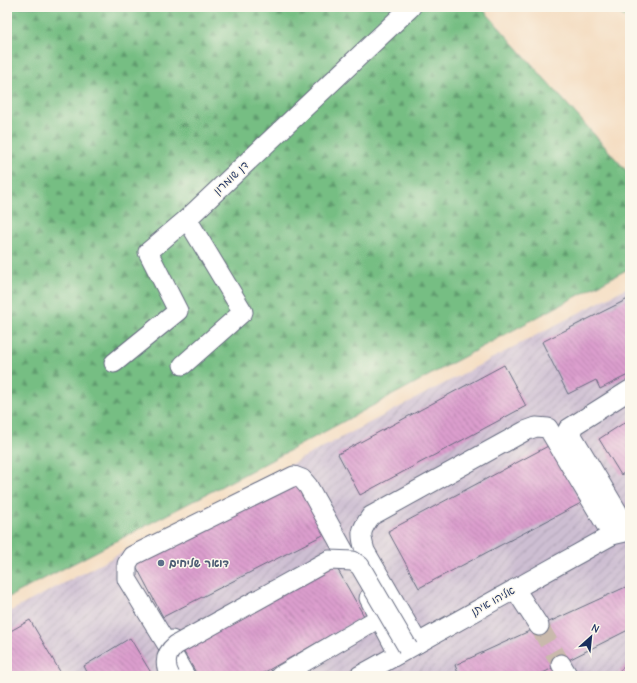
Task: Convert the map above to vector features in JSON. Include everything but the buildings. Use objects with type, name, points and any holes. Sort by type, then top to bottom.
[{"type":"street","name":"דן שומרון","points":[[114,363],[178,311],[148,252],[187,219],[411,7]]},
{"type":"street","points":[[183,365],[243,312],[187,219]]},
{"type":"street","points":[[624,532],[568,429],[630,390]]},
{"type":"street","points":[[408,648],[365,551],[362,539],[363,527],[371,516],[518,435],[536,427],[548,428],[624,532]]},
{"type":"street","points":[[185,676],[128,579],[127,564],[132,556],[294,476],[302,479],[308,486],[379,618],[408,648]]},
{"type":"street","name":"אליהו איתן","points":[[359,676],[515,589],[624,532]]},
{"type":"street","points":[[168,646],[172,639],[326,554],[340,556],[349,560]]},
{"type":"street","points":[[170,676],[166,668],[166,658],[172,648],[176,645],[329,560],[353,560],[360,566],[408,648]]},
{"type":"street","points":[[515,589],[539,626]]},
{"type":"street","points":[[280,676],[379,618]]},
{"type":"shaded area","points":[[630,286],[630,676],[7,676],[7,613]]},
{"type":"green space","points":[[7,7],[481,7],[630,175],[630,268],[285,453],[7,598]]},
{"type":"green space","points":[[609,7],[630,7],[630,20]]},
{"type":"tunnel","points":[[539,626],[561,664]]},
{"type":"place","name":"דואר שליחים","points":[[161,563]]}]
